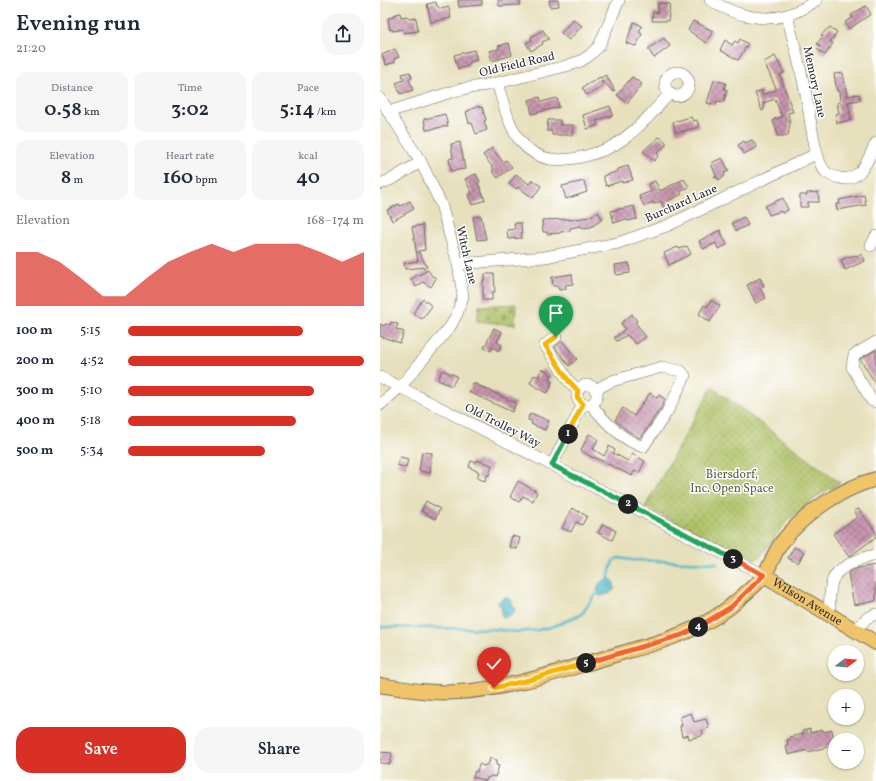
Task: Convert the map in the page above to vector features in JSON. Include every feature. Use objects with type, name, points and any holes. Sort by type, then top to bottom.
[{"type":"main road","points":[[764,575],[781,543],[804,519],[832,498],[859,484],[876,479]]},
{"type":"main road","name":"Wilson Avenue","points":[[380,685],[417,691],[457,692],[494,688],[529,680],[682,635],[706,623],[731,607],[764,575],[876,643]]},
{"type":"street","name":"Old Field Road","points":[[388,112],[458,90],[497,83],[581,61],[599,46],[619,0]]},
{"type":"street","points":[[710,0],[718,5],[741,14],[761,17],[787,15],[817,0]]},
{"type":"street","name":"Memory Lane","points":[[787,15],[805,90],[816,154]]},
{"type":"street","points":[[497,83],[512,128],[521,143],[535,154],[550,159],[572,159],[597,152],[621,141],[644,122],[670,93]]},
{"type":"street","name":"Witch Lane","points":[[380,98],[421,162],[441,204],[458,264],[463,296],[457,314],[450,326],[400,387],[380,405]]},
{"type":"street","points":[[816,154],[823,170],[832,176],[844,179],[855,176],[865,167],[876,143]]},
{"type":"street","name":"Burchard Lane","points":[[458,264],[545,257],[618,243],[669,225],[816,154]]},
{"type":"street","points":[[380,184],[392,179],[421,162]]},
{"type":"street","points":[[556,337],[545,345],[568,380],[578,391]]},
{"type":"street","points":[[876,342],[854,355],[852,367],[872,401],[876,402]]},
{"type":"street","points":[[552,465],[587,404],[596,400],[595,390],[590,386],[581,388],[578,391],[577,397],[587,404],[623,436],[634,444],[643,447],[667,412],[685,376],[681,371],[662,367],[612,381],[595,390]]},
{"type":"street","name":"Old Trolley Way","points":[[380,377],[764,575]]},
{"type":"street","points":[[829,614],[832,580],[835,576],[842,568],[868,556],[876,555]]},
{"type":"street","points":[[855,630],[867,618],[876,614]]},
{"type":"green space","points":[[516,304],[515,325],[477,321],[479,306]]},
{"type":"green space","name":"Biersdorf, Inc. Open Space","points":[[712,387],[840,483],[819,495],[786,522],[762,555],[756,559],[744,556],[645,507]]},
{"type":"water","points":[[609,577],[614,583],[614,590],[609,594],[600,596],[597,590],[600,583]]},
{"type":"water","points":[[506,597],[511,600],[515,610],[512,614],[504,618],[501,615],[502,608],[498,604],[500,600]]},
{"type":"building","points":[[458,0],[482,0],[482,5],[459,7]]},
{"type":"building","points":[[498,0],[520,0],[520,5],[499,6]]},
{"type":"building","points":[[549,0],[558,0],[559,6],[550,7]]},
{"type":"building","points":[[436,2],[437,6],[441,9],[449,7],[451,18],[431,22],[427,4]]},
{"type":"building","points":[[658,3],[670,4],[668,21],[652,21],[653,12],[658,13]]},
{"type":"building","points":[[866,6],[871,14],[849,29],[845,22],[853,18],[851,15]]},
{"type":"building","points":[[400,13],[401,17],[407,16],[409,19],[416,18],[418,31],[404,33],[403,29],[393,31],[392,29],[390,30],[388,18]]},
{"type":"building","points":[[573,19],[582,26],[569,40],[561,33]]},
{"type":"building","points":[[693,21],[713,31],[706,43],[688,30]]},
{"type":"building","points":[[634,22],[642,26],[639,32],[642,34],[636,46],[626,43]]},
{"type":"building","points":[[830,27],[837,32],[830,42],[833,43],[825,55],[817,49],[820,46],[817,44],[823,36],[821,35]]},
{"type":"building","points":[[543,30],[549,39],[542,42],[543,44],[531,51],[526,43],[532,40],[531,37]]},
{"type":"building","points":[[664,38],[670,46],[654,58],[648,49]]},
{"type":"building","points":[[740,39],[748,44],[738,60],[720,50],[725,40],[732,45],[735,41],[738,43]]},
{"type":"building","points":[[509,43],[512,55],[492,61],[489,51],[499,49],[498,46]]},
{"type":"building","points":[[395,49],[399,57],[394,59],[395,62],[386,65],[382,55]]},
{"type":"building","points":[[474,50],[477,60],[470,62],[468,66],[458,69],[454,55]]},
{"type":"building","points":[[775,56],[784,73],[780,75],[793,112],[788,113],[790,123],[788,136],[777,136],[773,121],[774,119],[782,117],[775,99],[763,103],[764,110],[762,111],[755,93],[762,90],[762,95],[776,90],[764,62]]},
{"type":"building","points":[[410,72],[412,78],[409,79],[413,90],[400,94],[396,83],[404,80],[402,74]]},
{"type":"building","points":[[843,73],[847,96],[859,94],[860,100],[848,102],[851,120],[837,123],[836,114],[839,113],[837,103],[840,102],[839,91],[837,91],[834,74]]},
{"type":"building","points":[[606,75],[615,91],[614,92],[601,80],[603,87],[587,95],[582,88]]},
{"type":"building","points":[[632,77],[642,84],[627,103],[617,95]]},
{"type":"building","points":[[714,80],[726,83],[724,89],[727,90],[724,102],[717,101],[716,105],[707,103]]},
{"type":"building","points":[[540,97],[541,102],[557,98],[559,107],[532,114],[529,100]]},
{"type":"building","points":[[479,106],[479,108],[482,107],[487,130],[476,134],[472,123],[469,123],[466,112]]},
{"type":"building","points":[[610,106],[613,115],[596,121],[598,125],[587,129],[583,115]]},
{"type":"building","points":[[445,114],[448,126],[426,130],[424,119]]},
{"type":"building","points":[[691,117],[693,121],[697,120],[699,127],[676,133],[673,122]]},
{"type":"building","points":[[548,120],[560,120],[560,125],[573,125],[572,135],[552,135],[552,131],[547,131]]},
{"type":"building","points":[[659,137],[666,142],[666,145],[657,153],[659,155],[654,161],[643,151]]},
{"type":"building","points":[[752,140],[757,147],[744,154],[738,145],[744,141],[745,143]]},
{"type":"building","points":[[460,142],[465,169],[451,171],[449,159],[453,158],[451,144]]},
{"type":"building","points":[[492,148],[503,162],[506,160],[512,167],[498,178],[492,171],[494,169],[483,155]]},
{"type":"building","points":[[722,158],[729,171],[724,173],[725,176],[718,180],[717,177],[714,178],[716,176],[711,163]]},
{"type":"building","points":[[628,166],[633,180],[622,183],[622,181],[606,186],[603,176]]},
{"type":"building","points":[[476,174],[485,200],[472,205],[468,195],[472,193],[465,179]]},
{"type":"building","points":[[516,174],[529,184],[532,180],[541,186],[533,198],[518,187],[517,189],[509,184]]},
{"type":"building","points":[[684,179],[689,187],[680,192],[682,194],[668,201],[670,205],[664,208],[661,201],[654,204],[653,202],[644,206],[639,196],[652,191],[648,184],[655,181],[660,191]]},
{"type":"building","points":[[584,181],[587,192],[566,199],[562,186]]},
{"type":"building","points":[[818,192],[819,202],[808,202],[808,207],[800,207],[800,195]]},
{"type":"building","points":[[864,195],[866,205],[837,210],[836,204],[840,204],[839,200]]},
{"type":"building","points":[[783,198],[788,210],[782,213],[781,211],[769,215],[765,206]]},
{"type":"building","points":[[410,201],[414,209],[392,221],[387,210],[399,204],[400,206]]},
{"type":"building","points":[[634,206],[637,219],[627,221],[626,219],[614,223],[611,211]]},
{"type":"building","points":[[598,212],[603,219],[591,227],[582,228],[581,226],[570,228],[570,231],[560,233],[547,234],[547,232],[543,232],[542,220],[569,220],[589,217]]},
{"type":"building","points":[[481,216],[486,239],[477,240],[473,217]]},
{"type":"building","points":[[744,217],[748,225],[736,231],[732,223]]},
{"type":"building","points":[[514,223],[521,223],[522,238],[508,239],[507,230],[515,229]]},
{"type":"building","points":[[423,225],[425,250],[418,251],[427,267],[405,269],[404,263],[418,261],[412,227]]},
{"type":"building","points":[[720,230],[727,245],[718,249],[716,243],[703,249],[699,241]]},
{"type":"building","points":[[687,246],[691,254],[669,265],[664,253],[678,247],[679,249]]},
{"type":"building","points":[[862,254],[865,261],[845,270],[841,260],[849,256]]},
{"type":"building","points":[[629,263],[630,273],[616,275],[615,265]]},
{"type":"building","points":[[428,270],[432,276],[436,278],[431,287],[423,282],[416,287],[411,279]]},
{"type":"building","points":[[485,274],[494,274],[495,292],[492,292],[492,300],[483,300],[483,280],[485,280]]},
{"type":"building","points":[[572,274],[573,284],[565,285],[566,289],[559,290],[558,286],[553,286],[552,277]]},
{"type":"building","points":[[760,278],[764,286],[760,288],[766,298],[756,303],[747,285]]},
{"type":"building","points":[[423,299],[432,306],[422,319],[413,313]]},
{"type":"building","points":[[711,300],[720,306],[710,322],[699,314],[704,305],[707,307]]},
{"type":"building","points":[[632,314],[637,321],[635,322],[646,337],[636,344],[627,335],[617,341],[614,338],[625,329],[621,323]]},
{"type":"building","points":[[391,322],[398,324],[396,329],[404,332],[400,343],[380,336],[380,324],[384,326],[385,324],[390,325]]},
{"type":"building","points":[[494,328],[502,332],[497,342],[502,345],[499,351],[492,347],[491,351],[484,348]]},
{"type":"building","points":[[562,341],[577,359],[569,366],[555,347]]},
{"type":"building","points":[[876,350],[876,384],[860,359]]},
{"type":"building","points":[[542,369],[552,375],[549,380],[552,382],[550,386],[552,386],[547,393],[530,383],[534,375],[538,377]]},
{"type":"building","points":[[442,370],[457,376],[452,386],[438,380]]},
{"type":"building","points":[[473,383],[516,403],[512,412],[469,392]]},
{"type":"building","points":[[650,393],[657,398],[659,395],[665,399],[661,408],[640,438],[625,429],[615,420],[623,408],[634,416]]},
{"type":"building","points":[[533,414],[549,421],[545,430],[531,424],[532,421],[528,420],[529,415]]},
{"type":"building","points":[[589,434],[598,439],[593,449],[604,456],[609,446],[615,450],[613,453],[628,461],[632,454],[645,461],[639,473],[634,471],[632,476],[594,457],[593,458],[582,451],[581,450]]},
{"type":"building","points":[[422,452],[432,453],[430,473],[419,471]]},
{"type":"building","points":[[400,457],[408,459],[406,468],[397,465]]},
{"type":"building","points":[[476,460],[492,465],[489,475],[487,475],[485,481],[477,478],[479,472],[469,467],[471,461],[476,462]]},
{"type":"building","points":[[518,481],[537,492],[533,501],[523,496],[519,502],[510,497]]},
{"type":"building","points":[[426,501],[440,509],[435,519],[421,511]]},
{"type":"building","points":[[572,508],[587,516],[582,525],[576,522],[571,532],[562,528]]},
{"type":"building","points":[[859,509],[876,532],[876,537],[849,557],[833,534],[858,517],[854,511]]},
{"type":"building","points":[[603,524],[616,531],[612,540],[598,533]]},
{"type":"building","points":[[512,536],[520,538],[517,549],[509,547]]},
{"type":"building","points":[[794,547],[804,552],[798,563],[788,558]]},
{"type":"building","points":[[876,565],[876,601],[854,605],[848,573],[858,568]]},
{"type":"building","points":[[691,713],[694,722],[706,719],[709,728],[702,730],[703,734],[701,736],[689,739],[688,735],[682,737],[680,717]]},
{"type":"building","points":[[810,729],[810,733],[823,730],[824,732],[832,730],[833,733],[828,733],[828,747],[788,755],[786,745],[788,745],[787,740],[790,739],[789,737],[803,734],[802,731]]},
{"type":"building","points":[[380,752],[392,753],[390,764],[380,763]]},
{"type":"building","points":[[490,758],[497,760],[496,765],[499,766],[495,777],[492,776],[487,778],[486,781],[473,777],[475,771],[477,772],[479,764],[484,766],[489,763]]},
{"type":"waterway","points":[[607,581],[613,561],[618,558],[633,560],[717,563]]},
{"type":"waterway","points":[[380,627],[490,629],[519,632],[538,630],[554,626],[582,614],[594,596],[601,592]]},
{"type":"route","points":[[494,688],[529,680],[682,635],[706,623],[731,607],[764,575],[552,465],[583,404],[578,400],[578,391],[568,380],[545,345],[556,337]]}]
